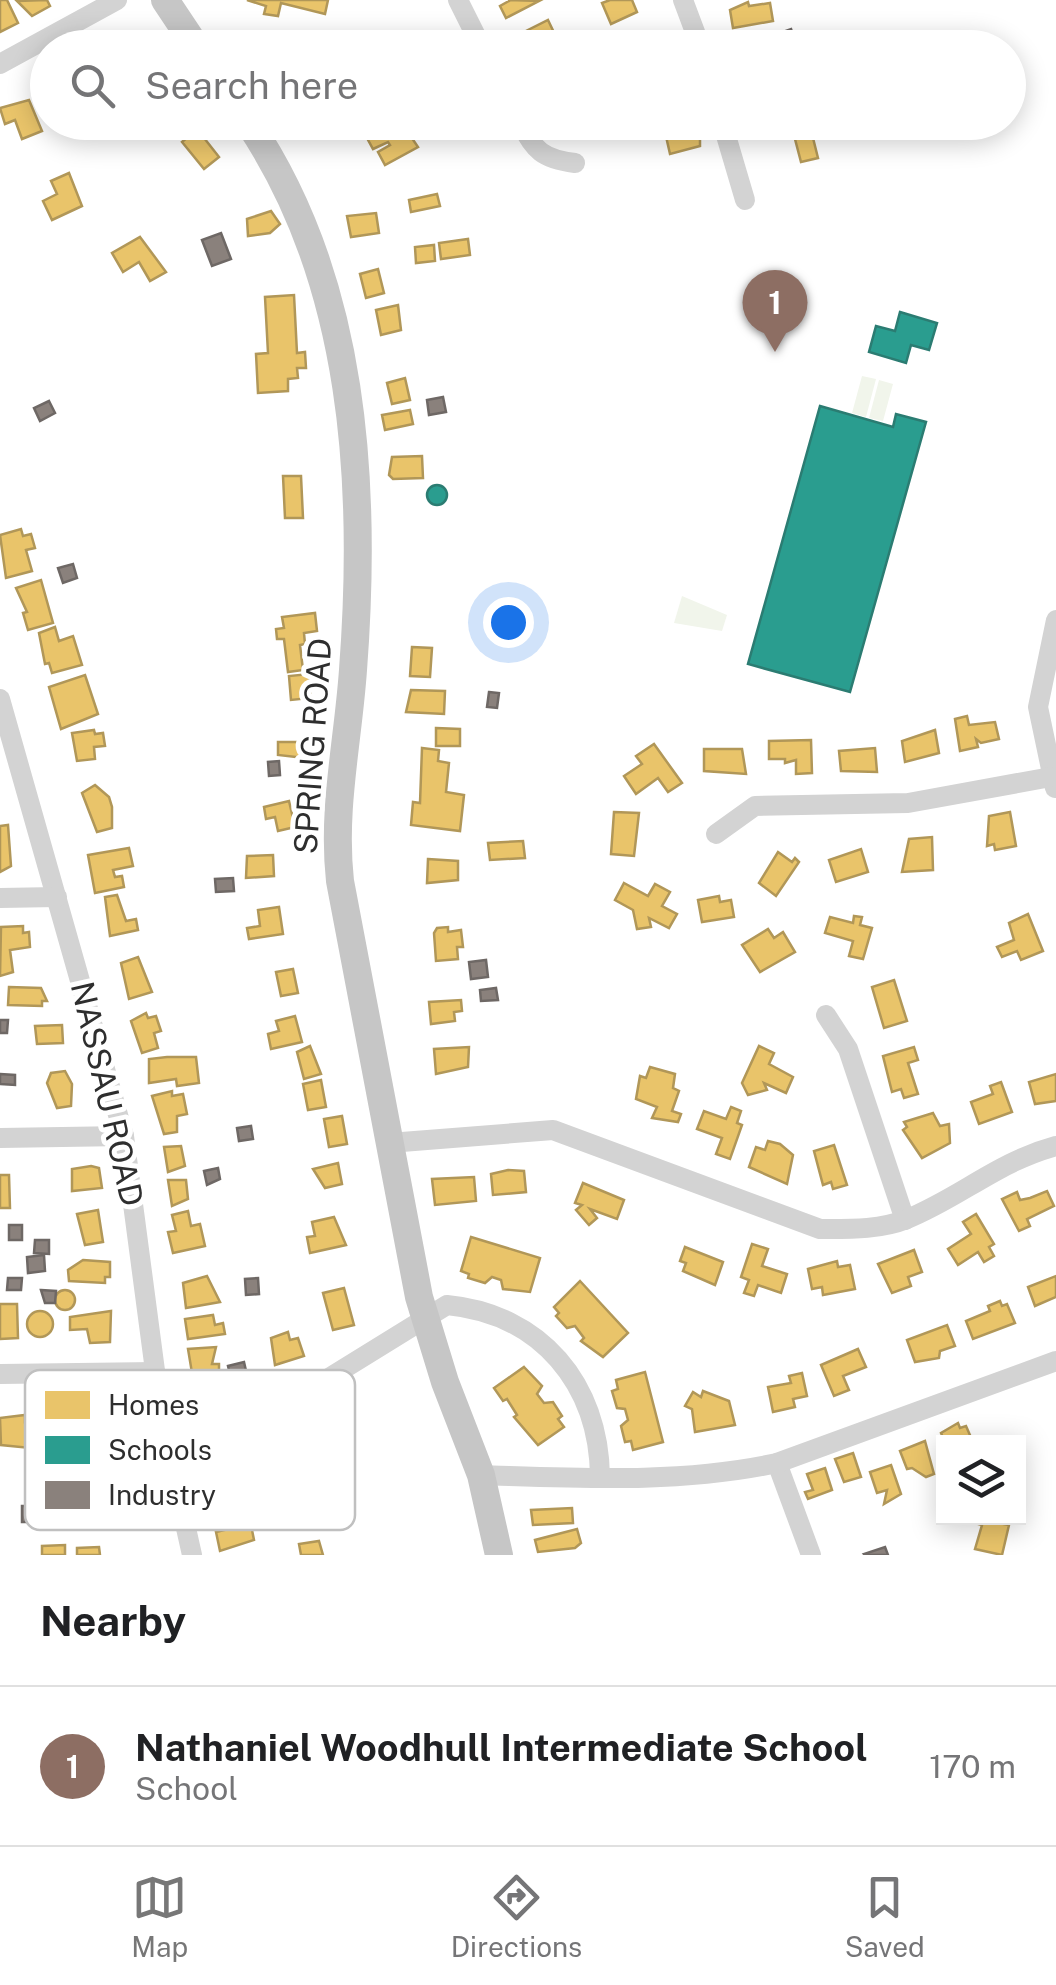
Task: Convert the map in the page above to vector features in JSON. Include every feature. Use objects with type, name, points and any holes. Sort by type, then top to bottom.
[{"type":"main road","points":[[165,0],[185,30]]},
{"type":"main road","name":"SPRING ROAD","points":[[257,140],[310,241],[344,371],[359,546],[351,702],[335,835],[388,1144],[425,1319],[481,1475],[499,1555]]},
{"type":"street","points":[[62,30],[117,0]]},
{"type":"street","points":[[458,0],[473,30]]},
{"type":"street","points":[[683,0],[694,30]]},
{"type":"street","points":[[0,64],[30,48]]},
{"type":"street","points":[[530,140],[536,152],[548,160],[575,163]]},
{"type":"street","points":[[727,140],[744,200]]},
{"type":"street","points":[[716,834],[754,806],[908,802],[1054,784],[1038,708],[1056,620]]},
{"type":"street","name":"NASSAU ROAD","points":[[0,698],[124,1136],[155,1370]]},
{"type":"street","points":[[0,898],[57,897]]},
{"type":"street","points":[[826,1014],[848,1049],[904,1220]]},
{"type":"street","points":[[388,1144],[554,1130],[820,1230],[860,1229],[904,1220],[998,1166],[1056,1146]]},
{"type":"street","points":[[0,1138],[124,1136]]},
{"type":"street","points":[[342,1370],[447,1306],[495,1314],[541,1341],[563,1360],[583,1390],[595,1422],[600,1477]]},
{"type":"street","points":[[481,1475],[693,1477],[777,1462],[1056,1361]]},
{"type":"street","points":[[0,1374],[25,1374]]},
{"type":"street","points":[[777,1462],[811,1555]]},
{"type":"street","name":"NASSAU ROAD","points":[[186,1530],[192,1555]]},
{"type":"shaded area","points":[[862,376],[876,379],[866,417],[852,413]]},
{"type":"shaded area","points":[[879,380],[893,384],[883,421],[869,418]]},
{"type":"shaded area","points":[[682,596],[727,615],[722,631],[674,623]]},
{"type":"building: Homes","points":[[0,0],[7,0],[18,23],[0,32]]},
{"type":"building: Homes","points":[[47,0],[50,6],[32,16],[17,1]]},
{"type":"building: Homes","points":[[247,0],[328,0],[325,14],[281,3],[278,16],[264,14],[266,6]]},
{"type":"building: Homes","points":[[632,0],[637,12],[611,24],[602,3]]},
{"type":"building: Homes","points":[[509,1],[539,1],[506,18],[500,6]]},
{"type":"building: Homes","points":[[748,2],[749,6],[770,3],[773,21],[733,28],[730,10]]},
{"type":"building: Homes","points":[[548,20],[553,30],[528,30]]},
{"type":"building: Homes","points":[[29,100],[30,136],[22,139],[15,120],[5,124],[0,108]]},
{"type":"building: Homes","points":[[206,140],[219,157],[204,169],[182,142]]},
{"type":"building: Homes","points":[[368,140],[413,140],[418,147],[385,165],[378,152],[390,145],[388,142],[373,149]]},
{"type":"building: Homes","points":[[667,140],[700,140],[700,146],[670,154]]},
{"type":"building: Homes","points":[[795,140],[814,140],[818,158],[801,162]]},
{"type":"building: Homes","points":[[69,173],[82,206],[52,220],[43,201],[57,194],[51,181]]},
{"type":"building: Homes","points":[[437,194],[440,206],[411,212],[409,200]]},
{"type":"building: Homes","points":[[271,211],[280,224],[270,233],[248,236],[247,219]]},
{"type":"building: Homes","points":[[376,213],[379,233],[351,237],[347,216]]},
{"type":"building: Homes","points":[[140,237],[166,272],[150,281],[139,262],[123,272],[112,253]]},
{"type":"building: Homes","points":[[468,239],[470,255],[441,259],[439,243]]},
{"type":"building: Homes","points":[[434,245],[435,261],[416,263],[415,247]]},
{"type":"building: Homes","points":[[378,269],[384,293],[366,298],[360,274]]},
{"type":"building: Homes","points":[[294,295],[297,353],[305,352],[306,368],[297,368],[298,378],[288,379],[288,391],[258,393],[256,354],[268,353],[265,297]]},
{"type":"building: Homes","points":[[398,305],[401,330],[381,335],[376,310]]},
{"type":"building: Homes","points":[[405,378],[410,400],[392,404],[387,383]]},
{"type":"building: Homes","points":[[410,410],[413,424],[385,430],[382,415]]},
{"type":"building: Homes","points":[[422,456],[423,478],[393,479],[389,475],[392,457]]},
{"type":"building: Homes","points":[[283,476],[301,476],[303,518],[285,518]]},
{"type":"building: Homes","points":[[21,529],[23,536],[31,534],[35,548],[26,550],[32,571],[6,578],[0,535]]},
{"type":"building: Homes","points":[[41,580],[53,623],[28,630],[23,613],[27,612],[16,588]]},
{"type":"building: Homes","points":[[315,613],[317,631],[304,633],[305,644],[300,645],[303,670],[288,672],[284,639],[277,639],[276,629],[284,628],[282,617]]},
{"type":"building: Homes","points":[[55,627],[59,641],[73,636],[82,665],[52,673],[49,663],[45,664],[39,633]]},
{"type":"building: Homes","points":[[412,647],[432,648],[430,677],[410,676]]},
{"type":"building: Homes","points":[[309,674],[311,698],[291,700],[289,676]]},
{"type":"building: Homes","points":[[85,675],[98,714],[61,729],[49,687]]},
{"type":"building: Homes","points":[[411,690],[445,691],[444,714],[406,712]]},
{"type":"building: Homes","points":[[967,716],[969,725],[995,722],[999,739],[981,743],[976,739],[978,747],[960,751],[955,719]]},
{"type":"building: Homes","points":[[436,728],[460,729],[460,746],[436,746]]},
{"type":"building: Homes","points":[[94,730],[95,734],[103,733],[105,746],[94,747],[95,759],[77,761],[72,733]]},
{"type":"building: Homes","points":[[935,730],[939,753],[905,762],[902,741]]},
{"type":"building: Homes","points":[[811,740],[812,773],[796,774],[796,760],[785,763],[785,759],[769,759],[769,741]]},
{"type":"building: Homes","points":[[278,742],[314,742],[314,759],[278,755]]},
{"type":"building: Homes","points":[[654,744],[682,783],[668,792],[658,778],[636,794],[624,776],[642,764],[636,756]]},
{"type":"building: Homes","points":[[422,748],[439,750],[438,761],[449,763],[446,792],[464,795],[460,831],[411,825],[413,802],[420,803]]},
{"type":"building: Homes","points":[[875,748],[877,772],[841,771],[839,751]]},
{"type":"building: Homes","points":[[704,749],[742,749],[746,774],[704,771]]},
{"type":"building: Homes","points":[[95,785],[109,797],[112,807],[112,828],[97,832],[82,793]]},
{"type":"building: Homes","points":[[289,801],[295,827],[278,831],[275,817],[266,819],[264,807]]},
{"type":"building: Homes","points":[[614,812],[639,813],[634,856],[611,854]]},
{"type":"building: Homes","points":[[1010,812],[1016,846],[995,850],[994,844],[987,846],[989,816]]},
{"type":"building: Homes","points":[[8,825],[11,866],[0,872],[0,826]]},
{"type":"building: Homes","points":[[932,837],[933,870],[902,872],[909,839]]},
{"type":"building: Homes","points":[[523,841],[525,858],[490,860],[488,843]]},
{"type":"building: Homes","points":[[129,848],[133,866],[113,870],[115,877],[122,876],[124,887],[95,893],[88,855]]},
{"type":"building: Homes","points":[[861,849],[868,872],[836,882],[829,860]]},
{"type":"building: Homes","points":[[778,852],[792,862],[795,858],[799,862],[776,896],[759,883]]},
{"type":"building: Homes","points":[[273,855],[274,876],[246,878],[247,856]]},
{"type":"building: Homes","points":[[428,859],[458,861],[458,880],[427,883]]},
{"type":"building: Homes","points":[[624,883],[648,896],[655,884],[670,892],[662,906],[677,914],[669,928],[649,918],[651,927],[637,929],[633,910],[615,900]]},
{"type":"building: Homes","points":[[117,895],[126,921],[136,919],[138,930],[110,936],[105,897]]},
{"type":"building: Homes","points":[[719,896],[720,902],[731,900],[734,917],[702,922],[698,900]]},
{"type":"building: Homes","points":[[279,907],[283,934],[249,939],[247,928],[260,926],[258,910]]},
{"type":"building: Homes","points":[[1028,914],[1043,951],[1021,960],[1017,951],[1002,957],[997,947],[1014,940],[1009,923]]},
{"type":"building: Homes","points":[[854,916],[862,917],[860,925],[872,928],[863,959],[849,956],[853,941],[825,933],[830,917],[853,923]]},
{"type":"building: Homes","points":[[23,926],[23,933],[29,932],[30,947],[10,950],[13,972],[0,976],[1,927]]},
{"type":"building: Homes","points":[[448,927],[448,932],[461,930],[463,947],[457,947],[458,959],[436,961],[434,933],[437,928]]},
{"type":"building: Homes","points":[[768,929],[774,938],[783,932],[795,952],[760,972],[742,945]]},
{"type":"building: Homes","points":[[138,957],[152,992],[129,999],[121,963]]},
{"type":"building: Homes","points":[[293,969],[298,993],[281,996],[276,972]]},
{"type":"building: Homes","points":[[894,980],[907,1021],[884,1028],[872,987]]},
{"type":"building: Homes","points":[[9,987],[41,988],[47,1001],[42,1001],[42,1006],[8,1005]]},
{"type":"building: Homes","points":[[461,1000],[462,1011],[454,1012],[455,1021],[431,1024],[429,1002]]},
{"type":"building: Homes","points":[[146,1013],[148,1018],[156,1016],[161,1031],[154,1033],[158,1048],[142,1053],[131,1021]]},
{"type":"building: Homes","points":[[295,1016],[302,1042],[271,1049],[268,1034],[279,1031],[276,1021]]},
{"type":"building: Homes","points":[[62,1025],[63,1043],[37,1044],[35,1026]]},
{"type":"building: Homes","points":[[310,1046],[321,1074],[304,1079],[297,1052]]},
{"type":"building: Homes","points":[[759,1046],[774,1053],[769,1064],[793,1077],[786,1093],[764,1083],[767,1090],[748,1095],[742,1083]]},
{"type":"building: Homes","points":[[469,1047],[468,1067],[436,1074],[434,1049]]},
{"type":"building: Homes","points":[[914,1047],[918,1060],[908,1063],[918,1094],[904,1098],[901,1089],[892,1092],[883,1056]]},
{"type":"building: Homes","points":[[196,1057],[199,1083],[177,1086],[176,1079],[149,1083],[149,1059]]},
{"type":"building: Homes","points":[[650,1067],[675,1074],[673,1088],[679,1091],[672,1111],[681,1114],[678,1122],[652,1118],[657,1107],[636,1099],[640,1076],[646,1078]]},
{"type":"building: Homes","points":[[65,1071],[72,1084],[71,1106],[57,1108],[47,1083],[51,1073]]},
{"type":"building: Homes","points":[[1056,1074],[1056,1101],[1035,1104],[1029,1082]]},
{"type":"building: Homes","points":[[321,1080],[326,1107],[308,1110],[303,1084]]},
{"type":"building: Homes","points":[[1001,1082],[1012,1112],[979,1124],[971,1102],[993,1094],[990,1086]]},
{"type":"building: Homes","points":[[172,1091],[172,1096],[183,1094],[187,1114],[177,1116],[177,1132],[164,1134],[152,1096]]},
{"type":"building: Homes","points":[[731,1107],[741,1111],[737,1123],[742,1125],[730,1159],[716,1154],[722,1138],[697,1129],[704,1111],[726,1119]]},
{"type":"building: Homes","points":[[933,1113],[940,1126],[949,1124],[950,1143],[922,1158],[903,1130],[907,1127],[904,1122]]},
{"type":"building: Homes","points":[[342,1116],[347,1144],[329,1147],[324,1119]]},
{"type":"building: Homes","points":[[768,1141],[780,1144],[793,1155],[787,1184],[749,1167],[756,1147],[765,1150]]},
{"type":"building: Homes","points":[[834,1145],[847,1185],[833,1189],[831,1182],[823,1185],[814,1151]]},
{"type":"building: Homes","points":[[181,1146],[185,1166],[168,1172],[164,1147]]},
{"type":"building: Homes","points":[[338,1163],[342,1184],[325,1188],[313,1169]]},
{"type":"building: Homes","points":[[99,1168],[102,1188],[72,1191],[72,1169]]},
{"type":"building: Homes","points":[[524,1171],[526,1192],[493,1195],[491,1174]]},
{"type":"building: Homes","points":[[0,1175],[9,1175],[10,1208],[0,1208]]},
{"type":"building: Homes","points":[[474,1177],[476,1201],[435,1205],[432,1179]]},
{"type":"building: Homes","points":[[168,1180],[186,1180],[188,1199],[172,1206]]},
{"type":"building: Homes","points":[[583,1183],[624,1200],[617,1219],[590,1209],[597,1218],[589,1225],[576,1210],[582,1205],[575,1203]]},
{"type":"building: Homes","points":[[1047,1191],[1054,1206],[1027,1219],[1030,1226],[1019,1231],[1002,1199],[1017,1192],[1020,1200]]},
{"type":"building: Homes","points":[[98,1210],[103,1242],[85,1245],[77,1214]]},
{"type":"building: Homes","points":[[188,1211],[191,1226],[200,1224],[205,1246],[173,1253],[168,1232],[176,1231],[172,1215]]},
{"type":"building: Homes","points":[[976,1214],[994,1244],[989,1247],[994,1256],[984,1262],[978,1252],[958,1265],[948,1249],[971,1234],[963,1222]]},
{"type":"building: Homes","points":[[334,1217],[346,1245],[310,1253],[307,1237],[315,1236],[312,1222]]},
{"type":"building: Homes","points":[[471,1237],[540,1258],[530,1292],[503,1289],[501,1280],[492,1277],[485,1283],[468,1278],[469,1274],[461,1271]]},
{"type":"building: Homes","points":[[752,1244],[768,1249],[762,1266],[787,1274],[781,1293],[758,1285],[754,1296],[744,1293],[749,1280],[741,1277]]},
{"type":"building: Homes","points":[[685,1247],[723,1262],[715,1285],[683,1271],[686,1263],[680,1261]]},
{"type":"building: Homes","points":[[914,1250],[922,1272],[908,1277],[911,1286],[892,1293],[878,1264]]},
{"type":"building: Homes","points":[[83,1260],[110,1262],[110,1277],[105,1277],[105,1283],[69,1281],[68,1270]]},
{"type":"building: Homes","points":[[837,1261],[838,1267],[850,1265],[855,1289],[823,1295],[822,1287],[812,1289],[808,1269]]},
{"type":"building: Homes","points":[[207,1276],[220,1302],[186,1308],[183,1283]]},
{"type":"building: Homes","points":[[1056,1276],[1056,1297],[1035,1306],[1028,1287]]},
{"type":"building: Homes","points":[[580,1281],[628,1333],[603,1357],[581,1341],[584,1338],[575,1326],[567,1328],[556,1316],[559,1313],[554,1307]]},
{"type":"building: Homes","points":[[344,1288],[354,1325],[333,1330],[323,1293]]},
{"type":"building: Homes","points":[[65,1290],[75,1300],[65,1310],[55,1300]]},
{"type":"building: Homes","points":[[1000,1301],[1002,1306],[1007,1304],[1015,1323],[973,1339],[966,1321],[990,1311],[988,1306]]},
{"type":"building: Homes","points":[[0,1304],[17,1304],[18,1338],[0,1339]]},
{"type":"building: Homes","points":[[40,1311],[49,1315],[53,1324],[49,1333],[40,1337],[31,1333],[27,1324],[31,1315]]},
{"type":"building: Homes","points":[[111,1311],[110,1342],[90,1343],[87,1329],[70,1330],[70,1317]]},
{"type":"building: Homes","points":[[213,1315],[215,1325],[223,1323],[225,1334],[188,1339],[185,1319]]},
{"type":"building: Homes","points":[[947,1325],[955,1346],[940,1351],[939,1358],[915,1362],[907,1340]]},
{"type":"building: Homes","points":[[288,1332],[290,1340],[298,1338],[304,1356],[275,1365],[271,1338]]},
{"type":"building: Homes","points":[[216,1347],[212,1364],[219,1364],[219,1370],[192,1370],[188,1349]]},
{"type":"building: Homes","points":[[858,1349],[866,1367],[843,1376],[849,1390],[834,1396],[821,1365]]},
{"type":"building: Homes","points":[[524,1367],[542,1386],[537,1394],[544,1403],[553,1402],[564,1427],[538,1445],[514,1417],[517,1415],[507,1399],[503,1401],[494,1388]]},
{"type":"building: Homes","points":[[645,1372],[663,1442],[633,1450],[631,1441],[625,1442],[621,1426],[628,1420],[625,1409],[617,1408],[612,1391],[618,1389],[616,1380]]},
{"type":"building: Homes","points":[[802,1373],[807,1396],[793,1399],[795,1407],[773,1412],[768,1387],[791,1383],[789,1376]]},
{"type":"building: Homes","points":[[703,1391],[729,1401],[735,1425],[695,1432],[692,1409],[685,1406],[693,1392],[701,1397]]},
{"type":"building: Homes","points":[[25,1415],[25,1447],[1,1445],[0,1418]]},
{"type":"building: Homes","points":[[958,1423],[960,1428],[966,1426],[970,1435],[942,1435]]},
{"type":"building: Homes","points":[[925,1441],[934,1474],[926,1477],[907,1469],[900,1451]]},
{"type":"building: Homes","points":[[853,1453],[861,1477],[844,1482],[835,1459]]},
{"type":"building: Homes","points":[[891,1465],[901,1494],[884,1504],[887,1490],[877,1493],[870,1472]]},
{"type":"building: Homes","points":[[825,1468],[832,1490],[808,1499],[805,1492],[813,1490],[807,1474]]},
{"type":"building: Homes","points":[[572,1508],[573,1523],[533,1525],[531,1510]]},
{"type":"building: Homes","points":[[982,1525],[1009,1525],[1002,1555],[975,1549]]},
{"type":"building: Homes","points":[[577,1529],[581,1543],[575,1548],[538,1552],[535,1540]]},
{"type":"building: Homes","points":[[252,1530],[254,1540],[220,1551],[216,1532]]},
{"type":"building: Homes","points":[[319,1541],[323,1555],[301,1555],[299,1544]]},
{"type":"building: Homes","points":[[65,1545],[65,1555],[42,1555],[42,1546]]},
{"type":"building: Homes","points":[[99,1547],[100,1555],[77,1555],[77,1548]]},
{"type":"building: Schools","points":[[900,312],[937,323],[929,350],[911,345],[906,363],[869,352],[876,326],[895,331]]},
{"type":"building: Schools","points":[[820,406],[893,427],[896,414],[926,422],[850,692],[748,664]]},
{"type":"building: Schools","points":[[437,485],[447,495],[437,505],[427,495]]},
{"type":"building: Industry","points":[[221,233],[231,259],[212,266],[202,240]]},
{"type":"building: Industry","points":[[443,397],[446,412],[429,415],[427,400]]},
{"type":"building: Industry","points":[[49,401],[55,413],[40,421],[34,408]]},
{"type":"building: Industry","points":[[73,564],[77,578],[63,583],[58,568]]},
{"type":"building: Industry","points":[[489,692],[499,693],[497,708],[487,707]]},
{"type":"building: Industry","points":[[279,761],[280,775],[269,776],[268,762]]},
{"type":"building: Industry","points":[[233,878],[234,891],[216,892],[215,879]]},
{"type":"building: Industry","points":[[486,960],[488,977],[471,979],[469,962]]},
{"type":"building: Industry","points":[[496,988],[498,1000],[481,1001],[480,990]]},
{"type":"building: Industry","points":[[0,1020],[8,1020],[7,1033],[0,1033]]},
{"type":"building: Industry","points":[[0,1074],[15,1075],[15,1085],[0,1084]]},
{"type":"building: Industry","points":[[251,1126],[253,1139],[239,1141],[237,1128]]},
{"type":"building: Industry","points":[[218,1168],[220,1179],[207,1185],[204,1171]]},
{"type":"building: Industry","points":[[9,1225],[22,1225],[22,1240],[9,1240]]},
{"type":"building: Industry","points":[[35,1240],[49,1240],[49,1254],[34,1253]]},
{"type":"building: Industry","points":[[44,1255],[45,1271],[28,1273],[27,1257]]},
{"type":"building: Industry","points":[[8,1278],[22,1278],[21,1290],[7,1290]]},
{"type":"building: Industry","points":[[258,1278],[259,1294],[246,1295],[245,1279]]},
{"type":"building: Industry","points":[[41,1290],[56,1291],[55,1303],[45,1303]]},
{"type":"building: Industry","points":[[244,1362],[246,1370],[229,1370],[228,1366]]},
{"type":"building: Industry","points":[[885,1547],[888,1555],[864,1554]]},
{"type":"place","name":"Nathaniel Woodhull Intermediate School","points":[[775,352]]}]
